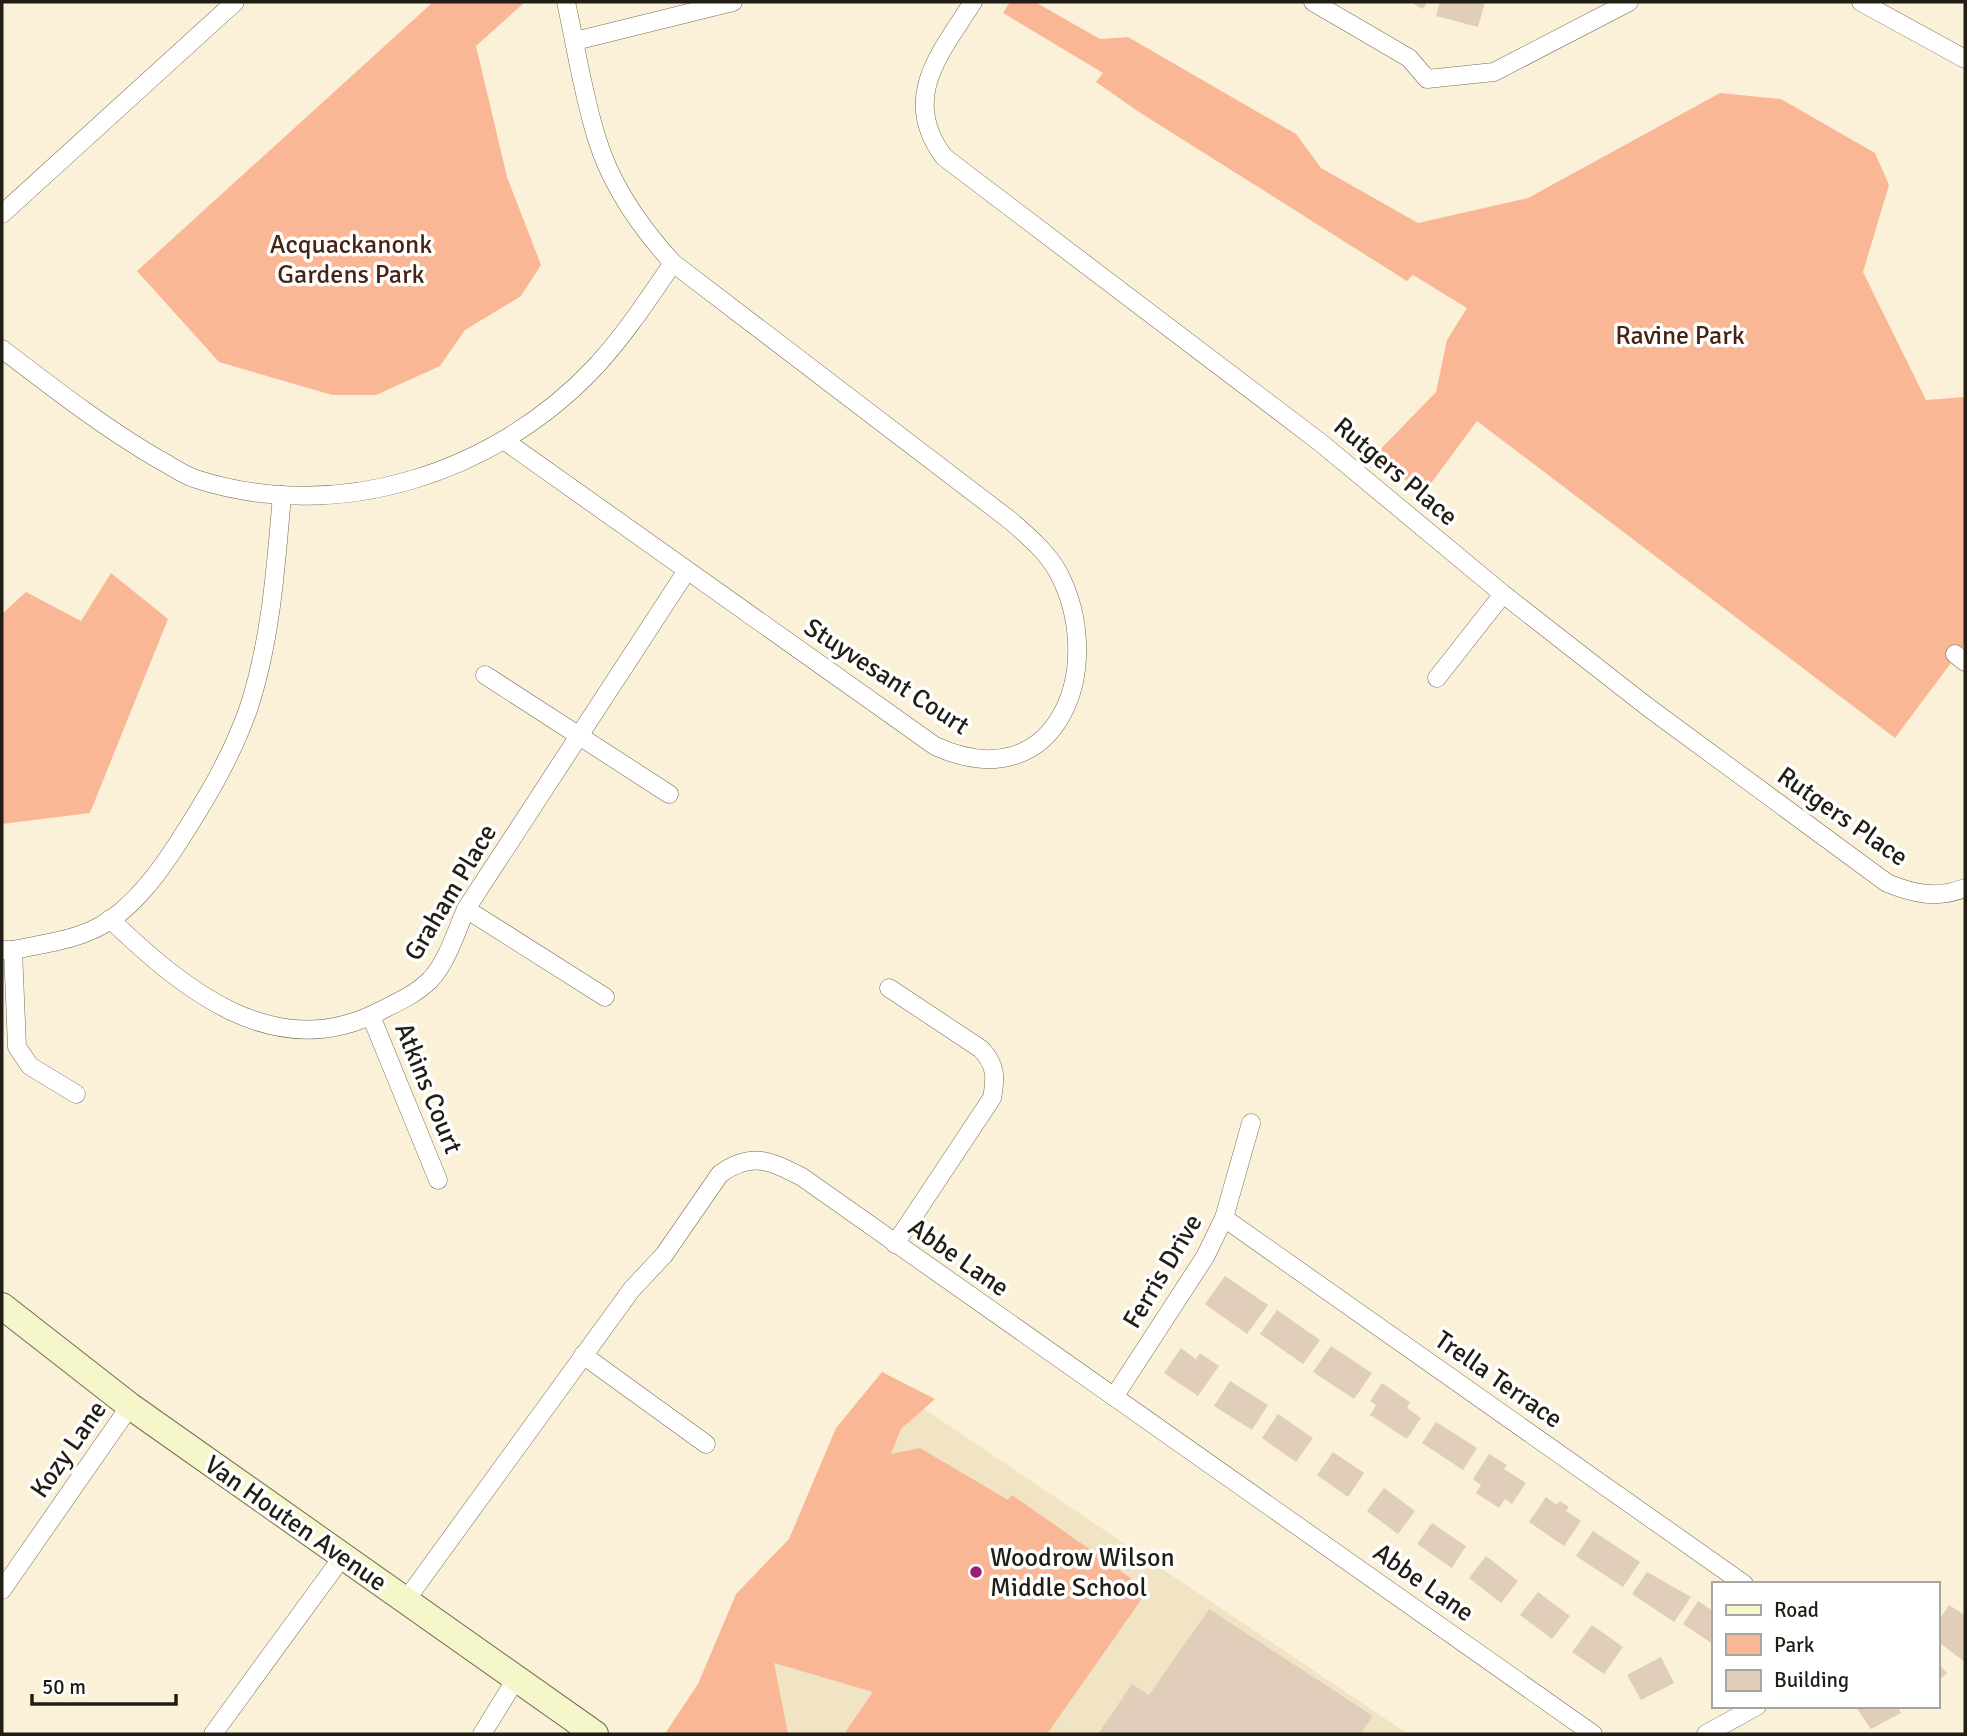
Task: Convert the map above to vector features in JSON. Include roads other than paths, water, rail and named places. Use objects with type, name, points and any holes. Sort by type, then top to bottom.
[{"type":"main road","name":"Van Houten Avenue","points":[[2,1306],[130,1406],[595,1734]]},
{"type":"street","points":[[2,214],[235,2]]},
{"type":"street","name":"Stuyvesant Court","points":[[505,441],[686,572],[935,746],[972,760],[1003,758],[1037,746],[1052,731],[1072,692],[1076,668],[1072,612],[1058,571],[1044,552],[1011,522],[673,263],[649,237],[609,169],[597,140],[566,2]]},
{"type":"street","points":[[575,41],[733,2]]},
{"type":"street","name":"Rutgers Place","points":[[973,2],[936,61],[926,84],[925,122],[931,140],[944,157],[1321,443],[1503,594],[1650,708],[1887,883],[1909,892],[1934,896],[1965,888]]},
{"type":"street","points":[[1313,2],[1409,58],[1427,79],[1494,72],[1629,2]]},
{"type":"street","points":[[1861,2],[1965,60]]},
{"type":"street","points":[[2,349],[99,422],[194,479],[266,495],[359,494],[426,476],[505,441],[596,366],[634,320],[673,263]]},
{"type":"street","points":[[76,1094],[30,1066],[17,1047],[7,950],[91,931],[110,919],[138,895],[164,864],[219,774],[248,709],[274,586],[282,495]]},
{"type":"street","name":"Graham Place","points":[[110,919],[179,981],[212,1003],[281,1027],[336,1028],[371,1016],[416,992],[431,979],[445,957],[466,909],[686,572]]},
{"type":"street","points":[[1437,678],[1503,594]]},
{"type":"street","points":[[485,675],[669,794]]},
{"type":"street","points":[[466,909],[605,997]]},
{"type":"street","points":[[889,988],[981,1049],[992,1061],[996,1078],[992,1098],[895,1244]]},
{"type":"street","name":"Atkins Court","points":[[371,1016],[438,1180]]},
{"type":"street","name":"Ferris Drive","points":[[1114,1397],[1205,1257],[1224,1218],[1251,1123]]},
{"type":"street","name":"Abbe Lane","points":[[406,1600],[632,1289],[664,1255],[720,1174],[732,1166],[751,1160],[771,1161],[802,1177],[1593,1734]]},
{"type":"street","name":"Trella Terrace","points":[[1224,1218],[1741,1582]]},
{"type":"street","points":[[583,1355],[706,1444]]},
{"type":"street","name":"Kozy Lane","points":[[2,1590],[130,1406]]},
{"type":"street","points":[[213,1734],[343,1556]]},
{"type":"street","points":[[482,1734],[516,1679]]},
{"type":"street","points":[[1706,1734],[1753,1708]]},
{"type":"place","name":"Woodrow Wilson Middle School","points":[[976,1572]]},
{"type":"park label","name":"Acquackanonk Gardens Park","points":[[351,259]]},
{"type":"park label","name":"Ravine Park","points":[[1680,335]]}]
